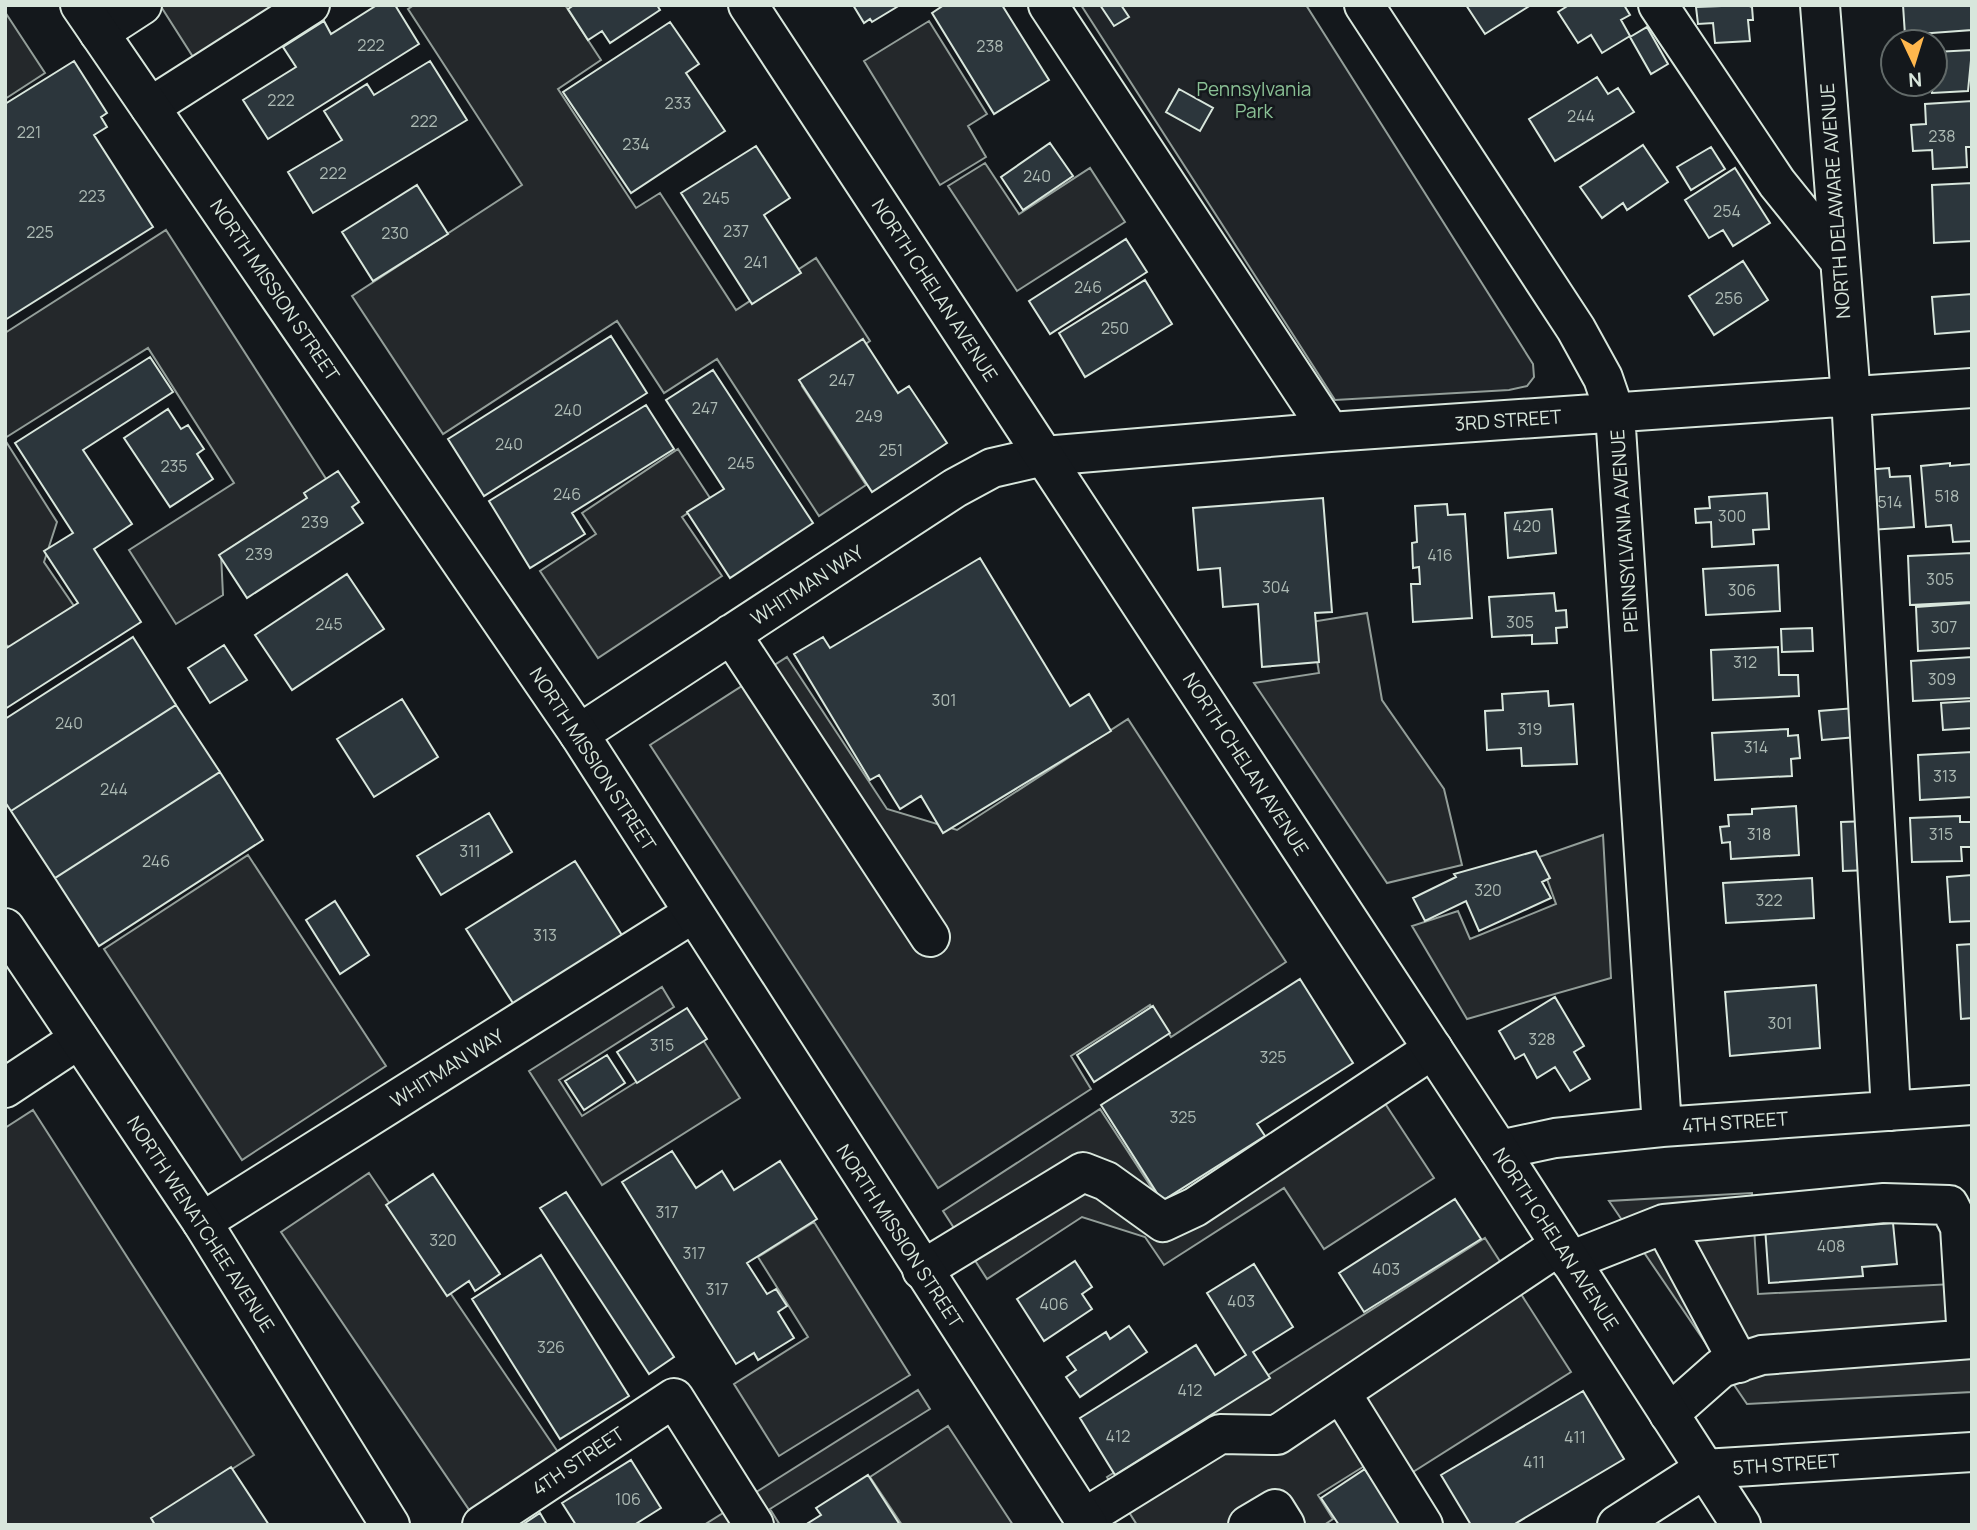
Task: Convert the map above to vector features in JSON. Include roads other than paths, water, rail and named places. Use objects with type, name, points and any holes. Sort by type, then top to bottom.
[{"type":"main road","points":[[90,19],[142,5]]},
{"type":"main road","points":[[150,107],[310,5]]},
{"type":"main road","name":"NORTH CHELAN AVENUE","points":[[748,5],[1499,1150],[1741,1525]]},
{"type":"main road","points":[[1048,5],[1329,432]]},
{"type":"main road","name":"PENNSYLVANIA AVENUE","points":[[1364,5],[1577,329],[1603,378],[1615,413],[1661,1128]]},
{"type":"main road","points":[[1658,5],[1776,183],[1839,260]]},
{"type":"main road","name":"NORTH DELAWARE AVENUE","points":[[1820,5],[1851,397],[1891,1111]]},
{"type":"main road","name":"NORTH MISSION STREET","points":[[90,19],[579,734],[692,914],[1086,1522]]},
{"type":"main road","name":"3RD STREET","points":[[1044,456],[1329,432],[1972,388]]},
{"type":"main road","name":"WHITMAN WAY","points":[[579,734],[955,488],[992,468],[1044,456]]},
{"type":"main road","points":[[731,634],[930,937]]},
{"type":"main road","name":"WHITMAN WAY","points":[[202,1222],[692,914]]},
{"type":"main road","name":"NORTH WENATCHEE AVENUE","points":[[5,928],[202,1222],[390,1525]]},
{"type":"main road","points":[[5,1088],[79,1039]]},
{"type":"main road","points":[[922,1269],[1083,1172],[1106,1181],[1163,1222],[1195,1207],[1433,1049]]},
{"type":"main road","name":"4TH STREET","points":[[1499,1150],[1555,1138],[1972,1105]]},
{"type":"main road","points":[[1086,1522],[1220,1434],[1277,1436],[1565,1253],[1664,1224],[1884,1203],[1949,1205],[1960,1227],[1969,1339],[1762,1355],[1721,1368],[1669,1414]]},
{"type":"main road","points":[[1664,1224],[1739,1363]]},
{"type":"main road","points":[[1341,1393],[1423,1525]]},
{"type":"main road","name":"4TH STREET","points":[[482,1525],[674,1398],[754,1525]]},
{"type":"main road","name":"5TH STREET","points":[[1617,1525],[1704,1469],[1972,1452]]},
{"type":"main road","points":[[1248,1525],[1275,1509],[1285,1525]]},
{"type":"park label","name":"Pennsylvania Park","points":[[1254,100]]}]
